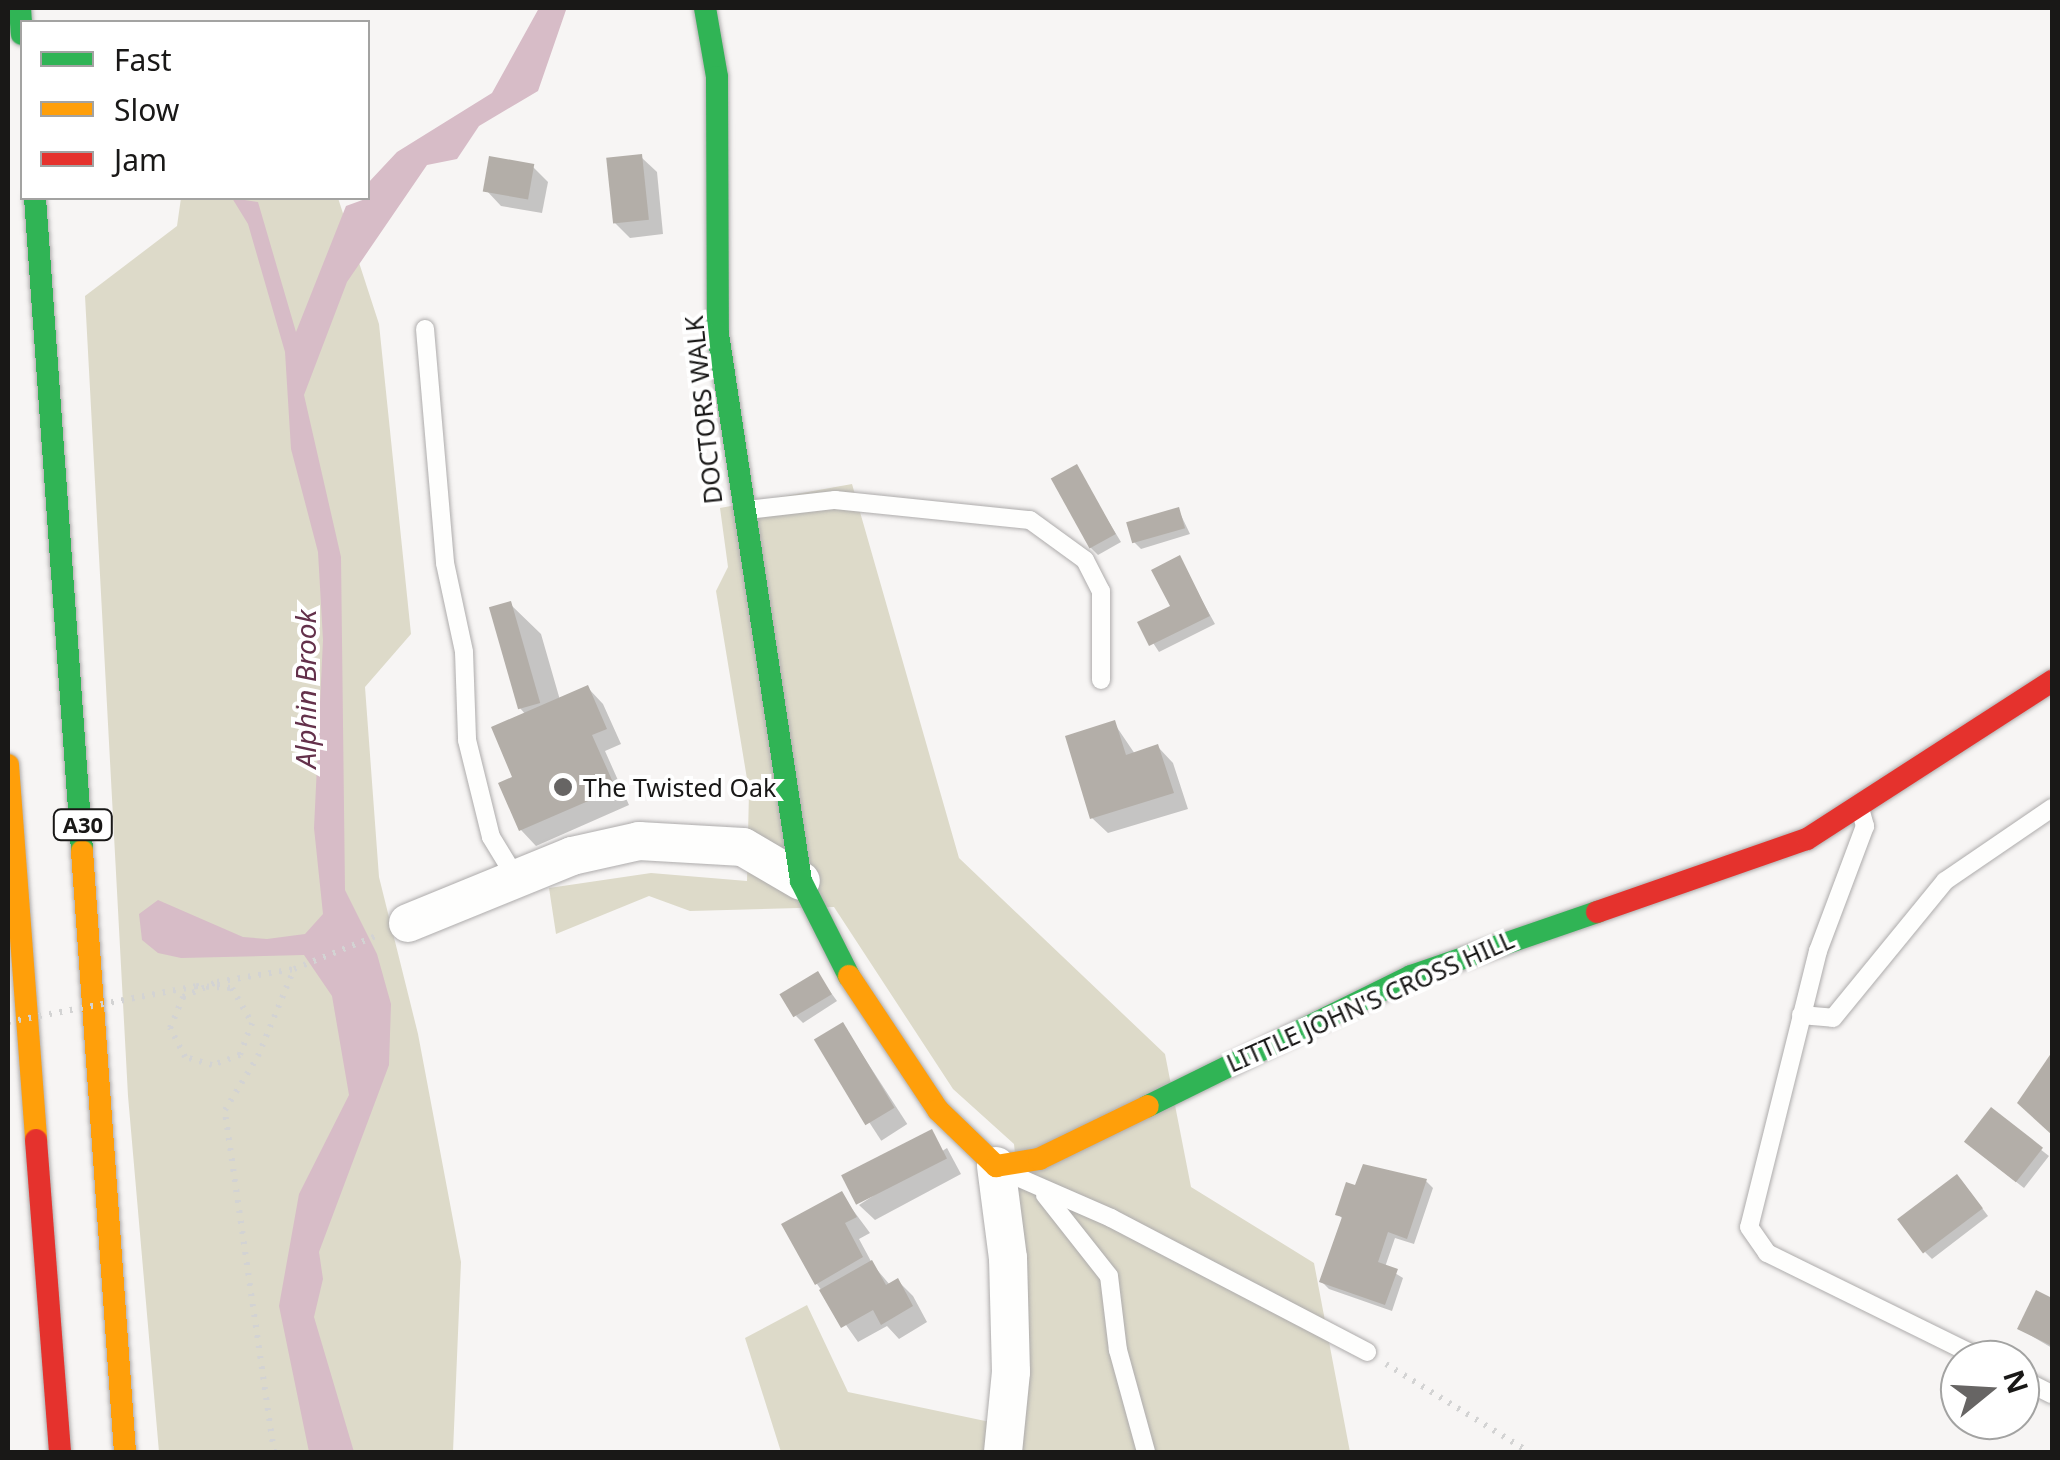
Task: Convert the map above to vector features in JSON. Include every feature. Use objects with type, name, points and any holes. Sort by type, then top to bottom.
[{"type":"main road","name":"DOCTORS WALK","points":[[705,8],[717,77],[718,334],[742,511],[791,804]]},
{"type":"main road","name":"A30","points":[[35,200],[125,1452]]},
{"type":"main road","name":"LITTLE JOHN'S CROSS HILL","points":[[996,1166],[1039,1159],[1412,976],[1807,839],[1858,802],[1898,785],[2052,681]]},
{"type":"main road","name":"A30","points":[[8,765],[60,1452]]},
{"type":"main road","points":[[791,804],[801,881],[831,949],[938,1110],[996,1166]]},
{"type":"street","points":[[743,847],[791,804]]},
{"type":"street","points":[[408,923],[516,878],[639,841],[743,847],[801,881]]},
{"type":"street","points":[[996,1166],[1008,1258],[1011,1372],[1004,1452]]},
{"type":"lane","points":[[426,329],[445,564],[464,652],[467,740],[491,837],[516,878]]},
{"type":"lane","points":[[742,511],[835,500],[1030,520],[1085,560],[1101,590],[1101,680]]},
{"type":"lane","points":[[1858,802],[1865,826],[1801,1015],[1749,1227],[1756,1245],[1944,1340]]},
{"type":"lane","points":[[1801,1015],[1834,1018],[1946,881],[2052,808]]},
{"type":"lane","points":[[1039,1159],[1040,1190],[1109,1276],[1118,1350],[1146,1452]]},
{"type":"lane","points":[[996,1166],[1040,1190],[1111,1218],[1367,1352]]},
{"type":"path","points":[[8,1022],[196,986],[214,986],[232,988],[250,1014],[251,1035],[240,1055],[212,1065],[185,1057],[170,1028],[183,997],[198,988],[216,982],[294,969],[371,938]]},
{"type":"path","points":[[274,1452],[226,1110],[258,1056],[294,969]]},
{"type":"path","points":[[1367,1352],[1530,1452]]},
{"type":"shaded area","points":[[539,8],[581,8],[566,10],[538,91],[479,126],[457,159],[427,165],[347,282],[304,395],[341,557],[345,890],[377,954],[391,1004],[389,1065],[319,1252],[323,1279],[314,1317],[354,1452],[309,1452],[279,1306],[299,1194],[349,1095],[332,996],[304,955],[181,958],[158,953],[142,940],[139,914],[158,900],[243,937],[267,939],[305,934],[323,914],[314,828],[323,640],[318,552],[291,449],[285,352],[248,224],[233,200],[258,202],[296,332],[346,206],[370,200],[370,181],[397,152],[492,93]]},
{"type":"shaded area","points":[[181,200],[339,200],[379,324],[411,634],[365,687],[379,877],[418,1034],[461,1262],[453,1452],[159,1452],[128,1096],[85,296],[177,226]]},
{"type":"shaded area","points":[[852,484],[959,858],[1165,1054],[1191,1187],[1314,1263],[1350,1452],[781,1452],[745,1338],[807,1305],[848,1392],[990,1422],[1025,1254],[1014,1144],[953,1089],[834,907],[690,911],[649,896],[556,934],[549,888],[651,873],[747,881],[749,791],[716,591],[728,567],[720,508]]},
{"type":"building","points":[[642,154],[649,220],[613,223],[606,158]]},
{"type":"building","points":[[489,156],[534,164],[528,199],[483,191]]},
{"type":"building","points":[[1077,464],[1116,534],[1090,549],[1051,479]]},
{"type":"building","points":[[1179,507],[1185,528],[1132,543],[1126,522]]},
{"type":"building","points":[[1180,555],[1210,616],[1149,646],[1137,622],[1170,606],[1151,570]]},
{"type":"building","points":[[511,601],[540,703],[518,709],[489,607]]},
{"type":"building","points":[[588,685],[607,729],[592,735],[616,789],[519,831],[498,783],[512,777],[491,727]]},
{"type":"building","points":[[1115,720],[1126,755],[1158,744],[1174,793],[1090,819],[1065,736]]},
{"type":"building","points":[[818,971],[832,994],[793,1017],[779,994]]},
{"type":"building","points":[[843,1022],[895,1108],[865,1125],[814,1040]]},
{"type":"building","points":[[2052,1052],[2052,1135],[2017,1103]]},
{"type":"building","points":[[1991,1107],[2043,1148],[2016,1182],[1964,1142]]},
{"type":"building","points":[[932,1129],[947,1158],[856,1205],[841,1175]]},
{"type":"building","points":[[1363,1164],[1427,1179],[1407,1239],[1388,1232],[1378,1262],[1398,1269],[1385,1305],[1319,1282],[1342,1217],[1335,1215],[1346,1182],[1355,1185]]},
{"type":"building","points":[[1957,1174],[1983,1208],[1923,1253],[1897,1219]]},
{"type":"building","points":[[842,1191],[857,1217],[845,1223],[863,1257],[815,1285],[781,1224]]},
{"type":"building","points":[[872,1260],[886,1285],[898,1278],[913,1306],[881,1325],[873,1310],[841,1328],[819,1290]]},
{"type":"building","points":[[2036,1290],[2052,1298],[2052,1346],[2017,1329]]},
{"type":"traffic: fast","points":[[20,8],[21,20]]},
{"type":"traffic: fast","points":[[705,8],[717,77],[718,334],[801,881],[849,976]]},
{"type":"traffic: fast","points":[[35,200],[82,851]]},
{"type":"traffic: fast","points":[[1148,1106],[1411,976],[1597,912]]},
{"type":"traffic: slow","points":[[8,765],[36,1140]]},
{"type":"traffic: slow","points":[[82,851],[125,1452]]},
{"type":"traffic: slow","points":[[849,976],[938,1110],[996,1166],[1039,1159],[1148,1106]]},
{"type":"traffic: jam","points":[[1597,912],[1807,839],[2052,681]]},
{"type":"traffic: jam","points":[[36,1140],[60,1452]]},
{"type":"place","name":"The Twisted Oak","points":[[563,787]]},
{"type":"water label","name":"Alphin Brook","points":[[305,689]]}]
